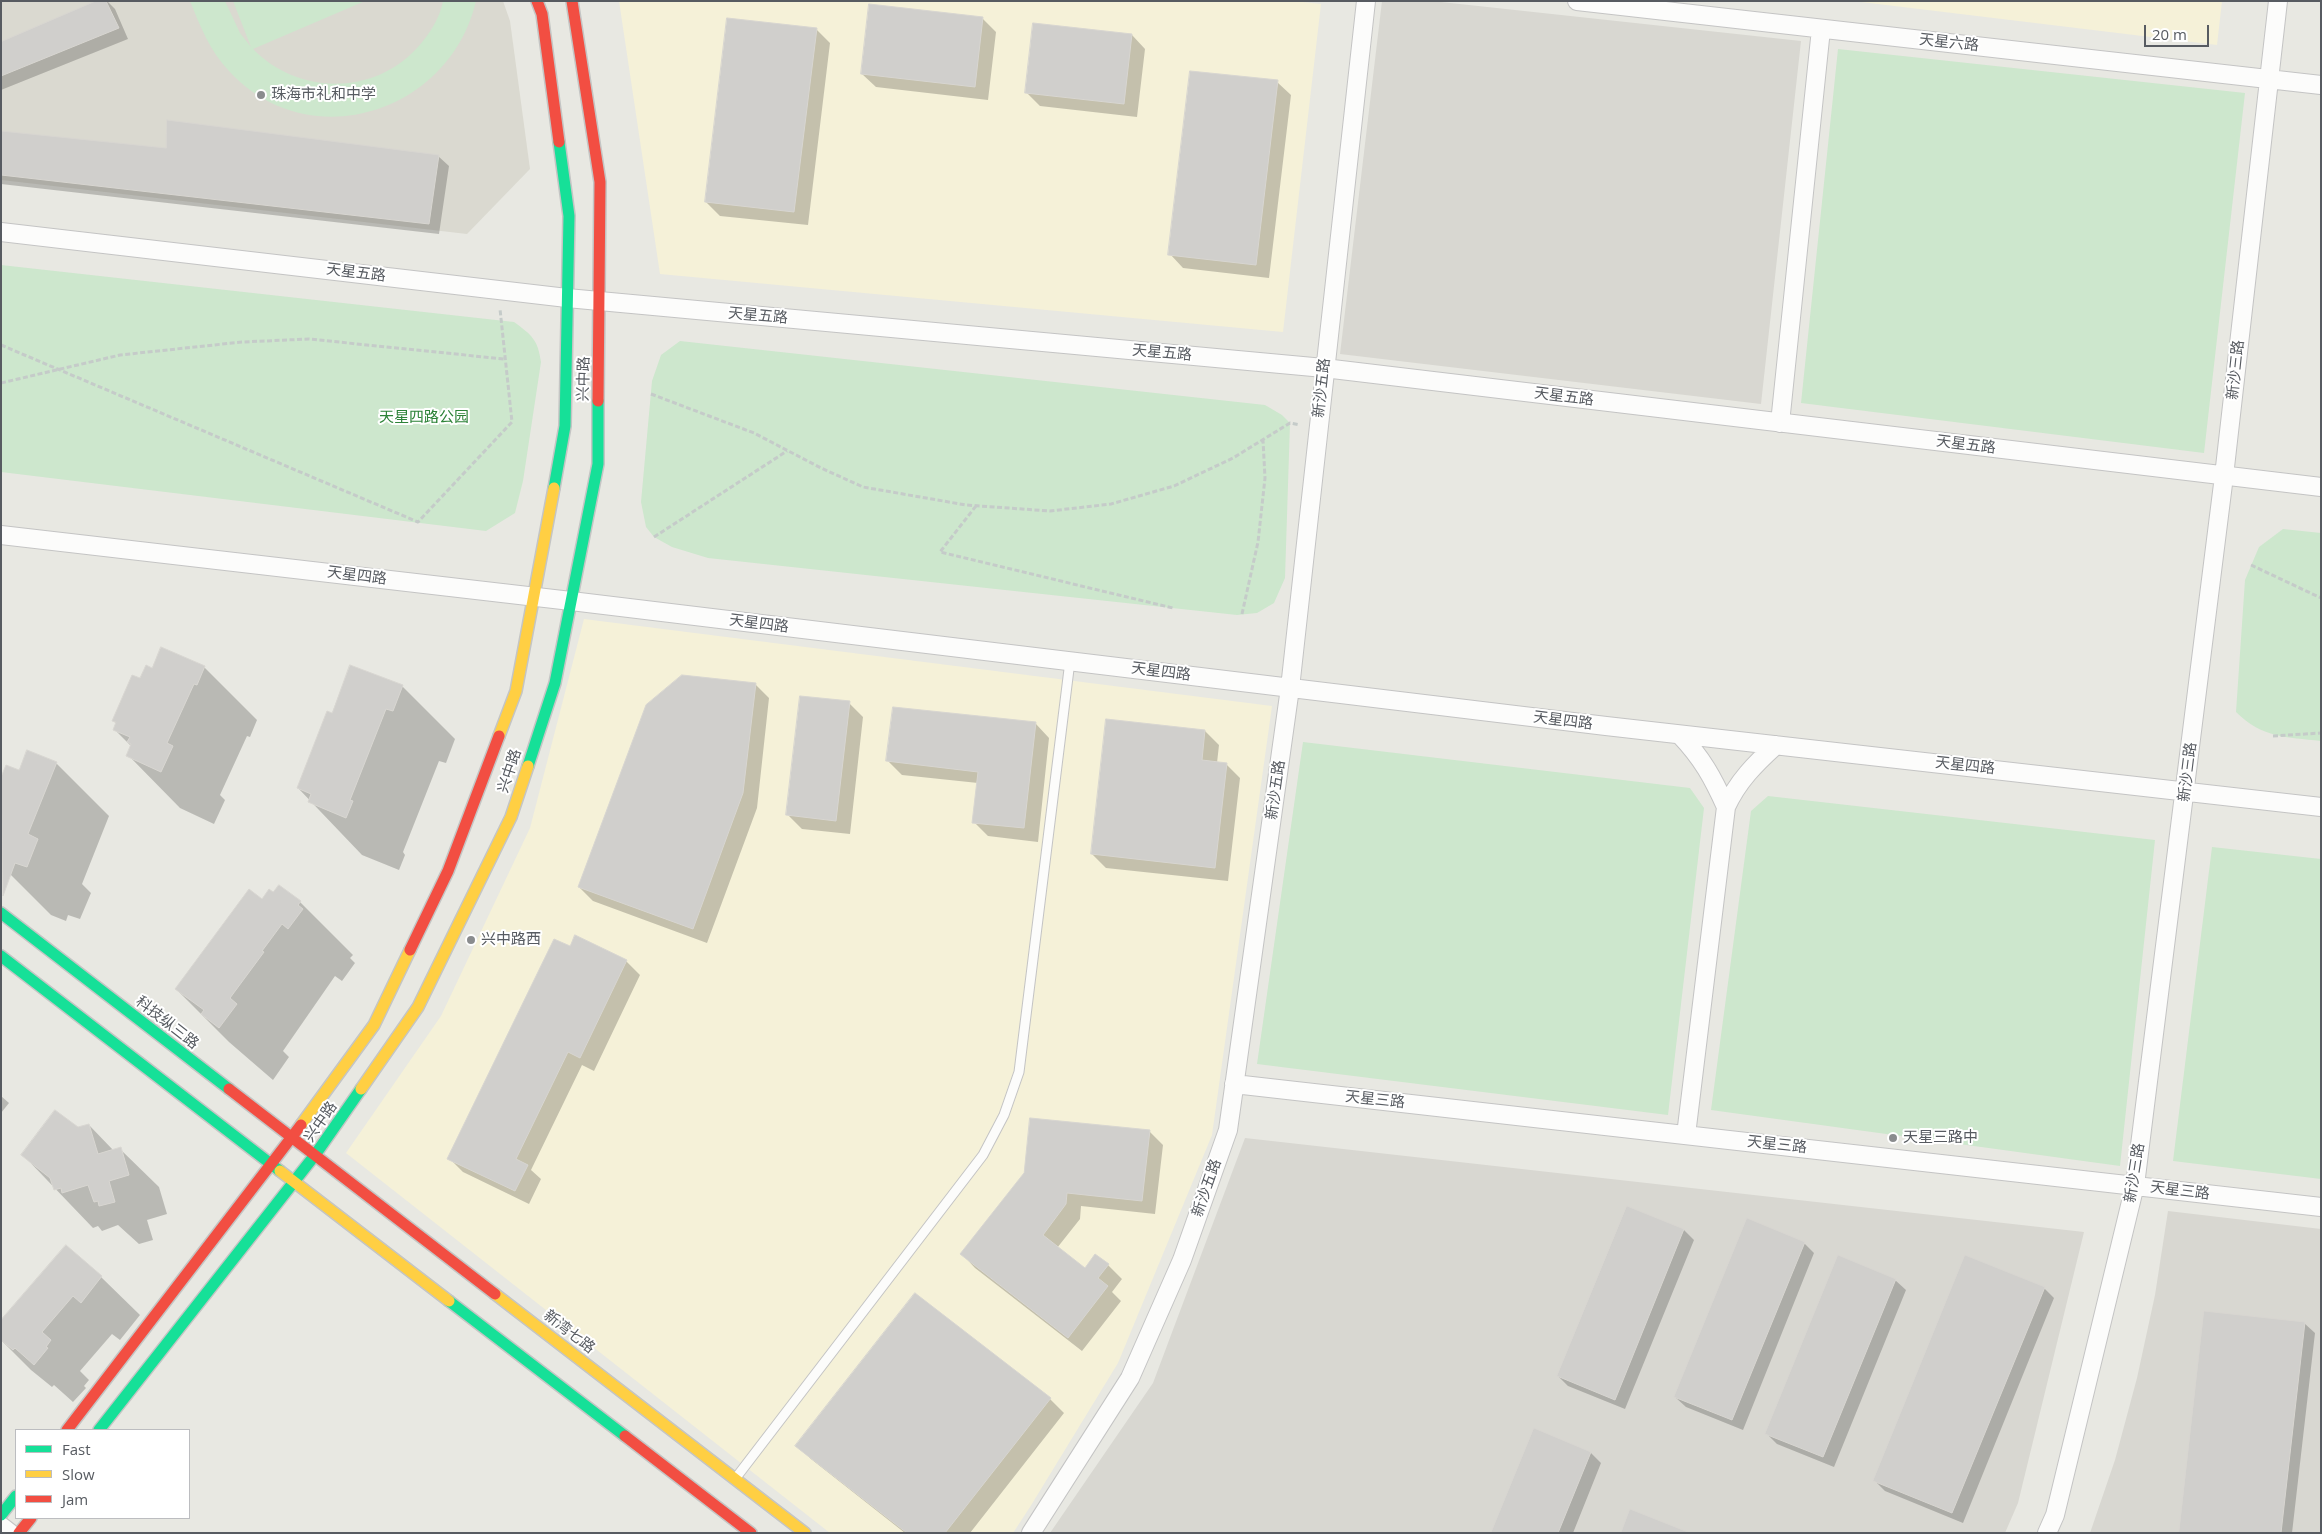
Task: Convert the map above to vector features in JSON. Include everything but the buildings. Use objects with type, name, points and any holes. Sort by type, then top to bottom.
[{"type":"street","name":"兴中路","points":[[68,1429],[272,1164],[374,1025],[448,871],[516,691],[565,426],[569,216],[542,14],[538,1]]},
{"type":"street","name":"兴中路","points":[[100,1429],[316,1155],[418,1007],[510,817],[555,683],[598,464],[600,182],[572,1]]},
{"type":"street","name":"新沙五路","points":[[1031,1533],[1130,1378],[1182,1260],[1228,1130],[1290,688],[1366,1]]},
{"type":"street","name":"天星六路","points":[[1577,1],[2321,85]]},
{"type":"street","name":"新沙三路","points":[[2047,1533],[2055,1515],[2134,1185],[2186,791],[2278,1]]},
{"type":"street","points":[[1780,423],[1821,29]]},
{"type":"street","name":"天星五路","points":[[1,232],[567,298],[1324,368],[2321,488]]},
{"type":"street","name":"天星四路","points":[[1,535],[571,601],[1680,735],[2321,807]]},
{"type":"street","points":[[1680,735],[1696,751],[1712,774],[1726,807]]},
{"type":"street","points":[[1686,1135],[1726,807],[1735,788],[1751,768],[1776,745]]},
{"type":"street","name":"科技纵三路","points":[[1,913],[316,1155]]},
{"type":"street","points":[[1,956],[751,1533]]},
{"type":"street","name":"天星三路","points":[[1234,1084],[2321,1207]]},
{"type":"street","name":"新湾七路","points":[[316,1155],[805,1533]]},
{"type":"street","points":[[1,1515],[15,1497]]},
{"type":"street","points":[[19,1533],[30,1519]]},
{"type":"street","points":[[1,1526],[10,1533]]},
{"type":"lane","points":[[735,1479],[983,1155],[1004,1115],[1018,1072],[1070,661]]},
{"type":"path","points":[[1,345],[418,522],[512,422],[504,359],[499,290]]},
{"type":"path","points":[[1,383],[120,355],[242,342],[309,338],[504,359]]},
{"type":"path","points":[[651,394],[754,433],[863,487],[976,506],[1050,511],[1111,504],[1174,486],[1233,458],[1290,423],[1318,427]]},
{"type":"path","points":[[1242,614],[1258,542],[1265,478],[1263,440]]},
{"type":"path","points":[[654,537],[787,450]]},
{"type":"path","points":[[976,506],[940,552],[1172,608]]},
{"type":"path","points":[[2251,565],[2321,598]]},
{"type":"path","points":[[2273,736],[2321,733]]},
{"type":"shaded area","name":"珠海市礼和中学","points":[[1,1],[503,1],[510,21],[530,169],[467,234],[1,180]]},
{"type":"shaded area","points":[[619,1],[1294,1],[1321,4],[1283,332],[660,274]]},
{"type":"shaded area","points":[[1382,1],[1432,1],[1801,41],[1761,404],[1340,354]]},
{"type":"shaded area","points":[[1853,1],[2222,1],[2217,45]]},
{"type":"shaded area","points":[[584,619],[1272,706],[1212,1135],[1118,1363],[1013,1533],[830,1533],[346,1153],[441,1016],[530,828]]},
{"type":"shaded area","points":[[1245,1138],[2084,1232],[2018,1503],[2005,1533],[1050,1533],[1153,1383]]},
{"type":"shaded area","points":[[2168,1211],[2321,1229],[2321,1533],[2090,1533],[2115,1460],[2137,1378],[2155,1295]]},
{"type":"green space","points":[[190,1],[225,1],[240,33],[251,47],[233,1],[365,1],[253,49],[271,64],[291,75],[313,82],[335,84],[358,82],[379,75],[399,64],[417,48],[430,32],[437,20],[443,1],[476,1],[461,40],[438,71],[408,95],[373,111],[335,117],[298,113],[262,98],[229,71],[216,55],[206,38]]},
{"type":"green space","points":[[1838,49],[2245,93],[2204,453],[1801,403]]},
{"type":"green space","name":"天星四路公园","points":[[1,265],[514,322],[536,343],[541,362],[523,481],[515,513],[486,531],[1,472]]},
{"type":"green space","points":[[680,341],[1265,405],[1282,415],[1290,423],[1285,578],[1274,603],[1257,613],[1237,615],[708,558],[672,547],[654,537],[646,527],[641,502],[652,381],[661,355]]},
{"type":"green space","points":[[2283,529],[2321,533],[2321,741],[2286,737],[2265,732],[2246,721],[2236,712],[2245,580],[2259,547]]},
{"type":"green space","points":[[1303,742],[1690,788],[1704,808],[1668,1115],[1257,1064]]},
{"type":"green space","points":[[1768,796],[2155,840],[2120,1166],[1711,1110],[1751,811]]},
{"type":"green space","points":[[2212,847],[2321,859],[2321,1179],[2173,1161]]},
{"type":"traffic: fast","points":[[554,488],[565,426],[569,216],[559,142]]},
{"type":"traffic: fast","points":[[528,766],[555,683],[598,464],[598,401]]},
{"type":"traffic: fast","points":[[1,913],[229,1089]]},
{"type":"traffic: fast","points":[[1,956],[280,1171]]},
{"type":"traffic: fast","points":[[100,1429],[315,1155],[361,1089]]},
{"type":"traffic: fast","points":[[449,1301],[625,1436]]},
{"type":"traffic: fast","points":[[1,1515],[15,1497]]},
{"type":"traffic: slow","points":[[499,736],[516,691],[554,488]]},
{"type":"traffic: slow","points":[[361,1089],[418,1007],[511,817],[528,766]]},
{"type":"traffic: slow","points":[[301,1125],[374,1025],[410,950]]},
{"type":"traffic: slow","points":[[280,1171],[449,1301]]},
{"type":"traffic: slow","points":[[495,1294],[805,1533]]},
{"type":"traffic: jam","points":[[537,1],[542,14],[559,142]]},
{"type":"traffic: jam","points":[[572,1],[600,182],[598,401]]},
{"type":"traffic: jam","points":[[410,950],[448,871],[499,736]]},
{"type":"traffic: jam","points":[[229,1089],[495,1294]]},
{"type":"traffic: jam","points":[[68,1429],[301,1125]]},
{"type":"traffic: jam","points":[[625,1436],[751,1533]]},
{"type":"traffic: jam","points":[[19,1533],[30,1519]]},
{"type":"place","name":"珠海市礼和中学","points":[[261,95]]},
{"type":"place","name":"兴中路西","points":[[471,940]]},
{"type":"place","name":"天星三路中","points":[[1893,1138]]}]
